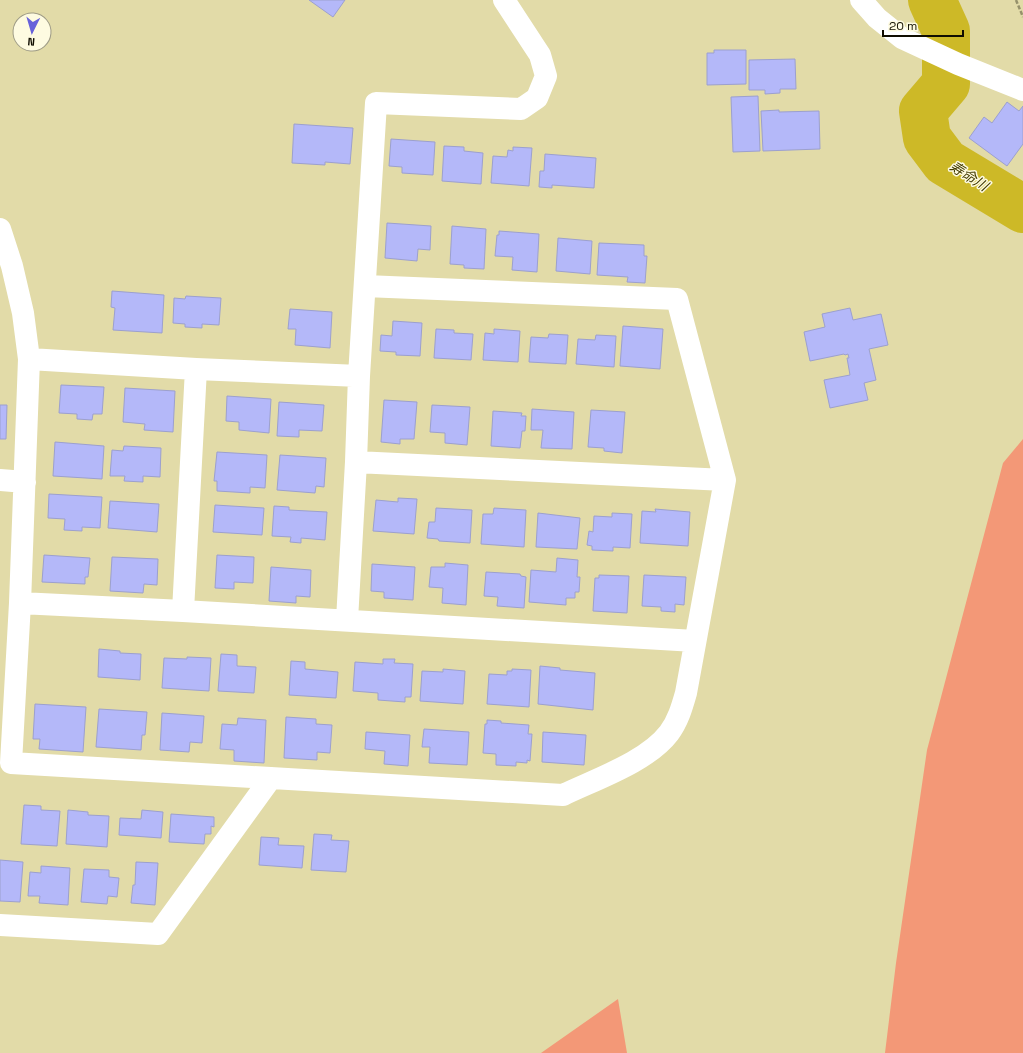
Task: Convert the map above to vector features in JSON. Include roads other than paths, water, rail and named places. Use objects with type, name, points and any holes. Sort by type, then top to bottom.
[{"type":"street","points":[[347,620],[356,462],[359,376],[376,103],[521,109],[538,98],[546,76],[540,55],[504,0]]},
{"type":"street","points":[[861,0],[877,18],[902,38],[958,64],[1023,90]]},
{"type":"street","points":[[0,229],[12,266],[23,313],[29,359],[20,603],[11,763],[563,794],[625,766],[650,751],[669,733],[681,712],[686,693],[725,480],[677,299],[365,286]]},
{"type":"street","points":[[29,359],[196,369],[359,376]]},
{"type":"street","points":[[183,611],[196,369]]},
{"type":"street","points":[[356,462],[725,480]]},
{"type":"street","points":[[0,480],[25,482]]},
{"type":"street","points":[[20,603],[347,620],[695,641]]},
{"type":"street","points":[[0,925],[158,934],[271,778]]},
{"type":"waterway","name":"寿命川","points":[[932,0],[946,31],[946,84],[923,111],[927,138],[945,162],[1023,209]]}]
